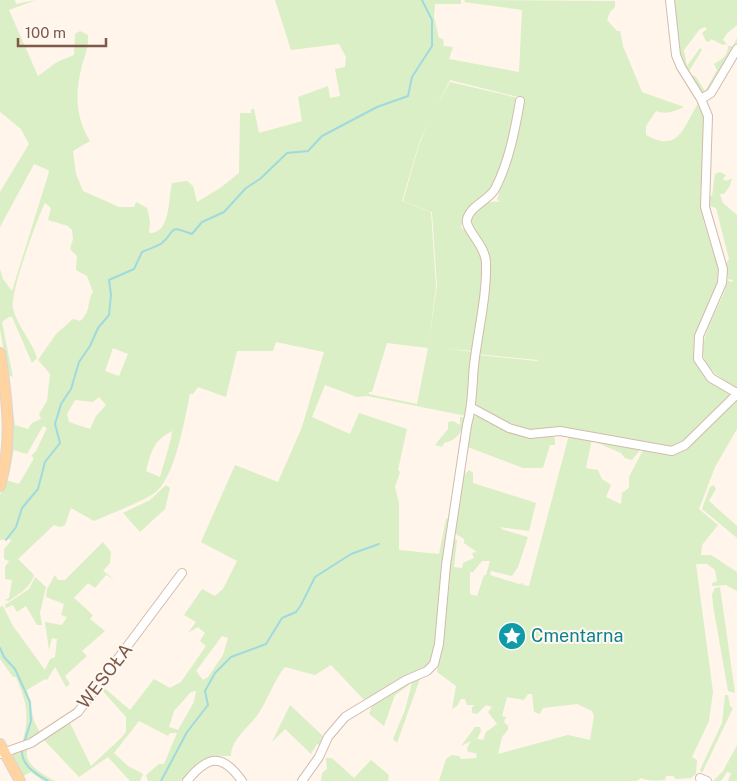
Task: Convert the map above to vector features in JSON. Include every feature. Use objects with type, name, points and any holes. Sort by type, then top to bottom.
[{"type":"main road","points":[[0,353],[9,437],[8,456],[0,486]]},
{"type":"main road","points":[[2,750],[20,781]]},
{"type":"street","points":[[472,408],[509,428],[530,434],[560,431],[672,451],[685,445],[737,393],[706,373],[698,358],[699,336],[722,283],[723,275],[705,207],[710,124],[701,99],[681,67],[676,55],[670,0]]},
{"type":"street","points":[[701,99],[711,93],[737,49]]},
{"type":"street","points":[[302,781],[320,758],[328,737],[345,717],[406,680],[432,668],[439,644],[446,565],[467,425],[472,408],[474,365],[483,303],[486,262],[484,249],[468,228],[466,220],[470,212],[488,199],[495,189],[514,132],[520,101]]},
{"type":"street","name":"WESOŁA","points":[[2,750],[16,750],[31,743],[78,712],[182,573]]},
{"type":"street","points":[[187,781],[204,762],[216,760],[227,764],[242,781]]},
{"type":"green space","points":[[0,0],[15,0],[16,4],[36,0],[9,10],[38,76],[57,62],[74,55],[75,34],[80,31],[88,35],[78,85],[78,104],[81,123],[90,141],[73,151],[76,174],[83,191],[119,207],[134,207],[136,202],[147,208],[150,221],[149,233],[156,232],[165,222],[172,183],[187,181],[193,186],[197,202],[220,188],[239,173],[240,113],[251,113],[251,109],[254,109],[259,133],[302,121],[298,97],[328,86],[330,98],[340,96],[335,69],[345,67],[346,57],[339,44],[291,50],[275,0],[461,0],[461,4],[435,4],[434,17],[439,38],[443,39],[444,46],[453,47],[449,59],[519,72],[522,10],[464,2],[465,0],[615,1],[615,7],[610,12],[607,20],[617,31],[620,31],[623,46],[642,92],[684,107],[667,113],[656,111],[646,126],[646,135],[657,140],[673,140],[683,130],[697,105],[700,104],[705,131],[701,185],[702,213],[716,257],[719,274],[712,301],[696,336],[695,355],[707,376],[724,388],[730,396],[686,441],[675,446],[661,447],[645,446],[567,428],[535,431],[524,430],[493,417],[476,406],[474,399],[477,355],[537,361],[539,358],[537,360],[477,354],[484,308],[487,255],[468,221],[477,208],[482,205],[496,201],[501,202],[497,200],[520,120],[522,100],[518,97],[450,80],[436,108],[450,82],[518,98],[511,133],[499,172],[489,192],[466,214],[461,227],[483,252],[481,301],[473,351],[442,348],[474,352],[466,416],[367,396],[357,397],[325,385],[312,417],[350,434],[359,413],[407,429],[398,470],[400,472],[395,487],[399,503],[399,550],[439,554],[447,518],[451,521],[448,541],[451,538],[457,540],[454,567],[462,568],[463,563],[474,558],[472,553],[477,552],[464,543],[464,539],[454,533],[461,467],[460,480],[463,481],[464,475],[469,470],[473,473],[473,483],[536,503],[529,531],[499,527],[528,537],[518,567],[512,576],[491,571],[490,575],[519,584],[524,583],[523,585],[529,586],[569,435],[592,439],[586,468],[598,470],[602,479],[611,485],[606,497],[621,504],[622,493],[629,488],[629,477],[642,452],[645,450],[664,454],[679,451],[737,398],[737,429],[715,467],[699,509],[718,525],[702,545],[701,555],[711,555],[737,572],[737,591],[726,585],[713,586],[711,584],[717,581],[715,570],[707,564],[696,564],[713,692],[709,721],[692,757],[697,760],[696,774],[691,778],[676,779],[673,776],[666,776],[665,780],[658,781],[641,778],[637,781],[439,781],[446,759],[452,755],[459,756],[461,759],[477,758],[476,753],[468,752],[467,748],[471,741],[461,746],[475,727],[480,727],[481,731],[477,739],[483,740],[486,732],[497,724],[488,712],[492,707],[486,705],[477,714],[472,713],[472,707],[475,705],[467,705],[465,699],[461,699],[457,706],[452,709],[456,686],[437,672],[441,630],[439,631],[435,659],[431,668],[402,679],[365,701],[331,665],[315,675],[285,667],[256,717],[234,743],[231,756],[203,760],[192,768],[181,781],[148,781],[146,775],[159,764],[164,764],[177,733],[170,733],[168,736],[139,721],[114,753],[128,766],[143,774],[140,781],[130,781],[108,757],[79,777],[43,739],[70,723],[91,766],[126,732],[126,717],[100,688],[102,686],[130,710],[154,679],[170,688],[181,682],[206,646],[200,641],[205,633],[198,627],[188,633],[196,622],[184,615],[202,589],[215,596],[223,589],[237,561],[201,542],[235,465],[278,482],[302,427],[324,352],[276,342],[273,351],[237,351],[226,397],[198,387],[193,394],[190,394],[178,448],[161,487],[139,502],[94,521],[71,508],[65,525],[60,527],[54,525],[18,559],[34,575],[30,584],[24,590],[9,601],[5,600],[9,598],[12,580],[5,579],[5,567],[9,561],[4,559],[4,549],[11,541],[10,539],[0,540],[0,495],[6,480],[19,484],[33,460],[31,456],[36,451],[47,428],[43,426],[27,454],[14,450],[8,477],[6,476],[12,451],[10,407],[12,405],[15,425],[28,429],[32,423],[41,419],[39,414],[47,401],[50,374],[38,360],[56,334],[73,319],[80,321],[84,317],[93,292],[87,276],[76,270],[77,256],[70,249],[73,239],[72,230],[68,226],[48,220],[51,208],[45,203],[25,256],[13,301],[15,316],[37,358],[32,363],[12,317],[9,317],[2,322],[13,377],[8,375],[0,330],[0,269],[3,279],[12,291],[49,172],[34,164],[0,227],[0,192],[29,144],[21,129],[0,112]],"holes":[[[429,122],[419,145],[403,201],[432,212],[437,286],[428,347],[436,287],[431,212],[402,201],[419,143]],[[387,343],[428,348],[417,404],[369,394],[369,392],[372,392]],[[113,348],[128,354],[119,376],[105,371]],[[99,397],[106,405],[96,416],[90,429],[69,422],[67,414],[75,400],[93,402]],[[172,431],[160,477],[146,471],[151,453],[161,439]],[[482,561],[490,561],[477,596],[470,594],[470,572],[473,572]],[[222,636],[228,638],[223,655],[208,677],[203,680],[196,671]],[[196,691],[194,702],[178,730],[169,727],[174,711],[191,692]],[[528,694],[532,694],[534,712],[540,714],[543,708],[577,704],[592,711],[594,716],[590,740],[568,735],[498,754],[502,737],[508,730],[508,726],[504,722],[506,717],[502,716],[507,697],[524,700]]]},
{"type":"green space","points":[[674,0],[737,0],[737,25],[728,32],[723,40],[727,44],[723,45],[711,39],[709,42],[706,41],[702,33],[707,29],[705,27],[700,29],[684,50],[687,66],[700,48],[702,50],[688,73],[677,48]]},
{"type":"green space","points":[[737,38],[737,47],[709,92],[703,95],[691,78],[693,75],[696,77],[705,91],[717,70],[714,64],[724,57],[728,46],[733,46]]},
{"type":"green space","points":[[720,172],[726,175],[723,179],[726,181],[732,178],[730,186],[724,194],[720,194],[723,203],[737,215],[737,387],[722,379],[712,370],[706,362],[703,353],[706,333],[724,293],[727,280],[732,282],[733,280],[727,279],[726,264],[729,259],[716,208],[709,206],[709,195],[712,196],[715,174]]},
{"type":"green space","points":[[478,416],[531,438],[551,435],[555,438],[555,445],[550,445],[543,468],[523,468],[465,446],[471,417]]},
{"type":"green space","points":[[460,417],[465,417],[459,434],[453,440],[444,443],[442,447],[435,445],[448,429],[448,422],[453,421],[460,425]]},
{"type":"green space","points":[[599,439],[642,448],[632,460],[598,443]]},
{"type":"green space","points":[[166,485],[170,488],[165,509],[140,532],[123,513],[150,500]]},
{"type":"green space","points":[[714,485],[716,489],[709,501],[737,526],[737,538],[702,509],[710,487]]},
{"type":"green space","points":[[103,542],[111,552],[110,563],[103,571],[115,580],[106,575],[95,588],[88,583],[74,598],[93,615],[90,619],[105,631],[82,651],[87,656],[65,676],[70,684],[66,687],[55,667],[47,680],[45,679],[27,690],[34,721],[40,733],[22,744],[27,717],[25,702],[16,677],[13,677],[0,659],[0,607],[3,606],[13,626],[45,670],[50,659],[55,657],[57,639],[52,638],[49,650],[45,622],[62,625],[67,617],[61,615],[64,604],[46,597],[47,589],[55,575],[58,580],[65,580]]},
{"type":"green space","points":[[35,577],[46,587],[40,613],[42,625],[37,625],[26,606],[17,612],[13,605],[6,608],[5,605],[29,589]]},
{"type":"green space","points":[[720,587],[735,693],[728,691],[713,605],[712,594],[715,588]]},
{"type":"green space","points":[[421,676],[397,743],[393,739],[405,710],[412,683],[395,695],[384,726],[369,714],[374,701]]},
{"type":"green space","points":[[725,695],[728,695],[730,706],[733,708],[702,773],[700,770],[722,723]]},
{"type":"green space","points":[[290,705],[325,738],[321,745],[317,744],[311,754],[285,729],[272,742]]},
{"type":"green space","points":[[737,745],[737,781],[728,781],[731,773],[727,772],[721,781],[713,781],[723,771]]},
{"type":"green space","points":[[28,747],[27,753],[30,763],[39,772],[55,781],[43,781],[31,772],[22,777],[11,755]]},
{"type":"green space","points":[[326,758],[332,758],[354,778],[371,760],[389,775],[388,781],[321,781],[322,773],[327,769]]},
{"type":"waterway","points":[[6,540],[16,527],[22,508],[38,489],[45,462],[60,443],[55,424],[61,404],[71,389],[79,362],[90,346],[98,328],[109,315],[111,295],[109,280],[134,269],[142,252],[158,246],[167,239],[173,230],[192,234],[202,222],[224,212],[246,188],[260,179],[287,153],[308,151],[322,136],[377,107],[408,96],[412,77],[432,46],[432,20],[422,0]]},
{"type":"waterway","points":[[161,781],[187,732],[208,705],[205,691],[215,673],[231,657],[266,644],[282,618],[296,612],[315,577],[351,554],[379,544]]},
{"type":"waterway","points":[[0,648],[4,657],[15,669],[30,702],[31,721],[24,743]]},
{"type":"waterway","points":[[22,748],[26,764],[48,781]]},
{"type":"place","name":"Cmentarna","points":[[512,636]]}]
